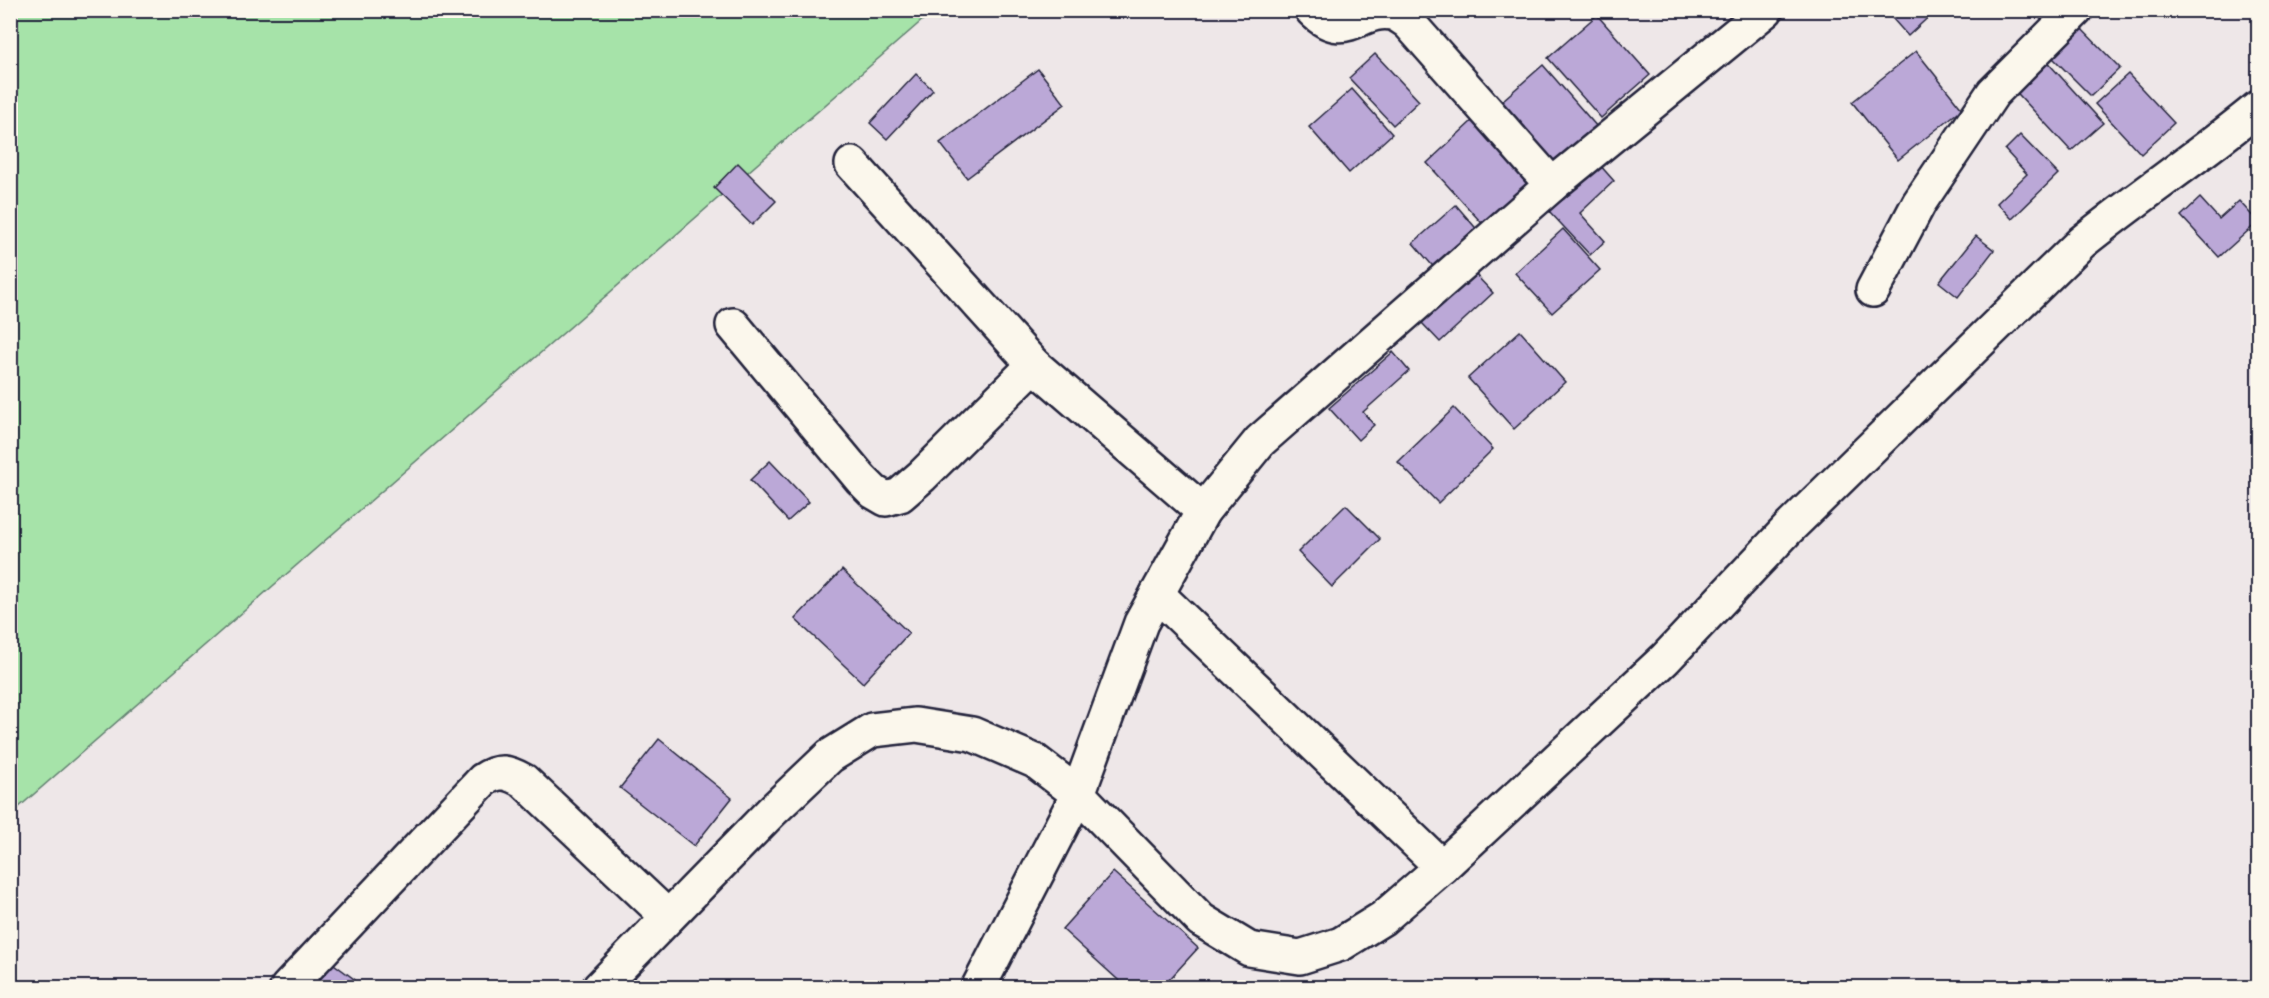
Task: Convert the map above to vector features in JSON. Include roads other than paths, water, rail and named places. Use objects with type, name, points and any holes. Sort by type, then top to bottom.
[{"type":"street","points":[[1312,10],[1319,18],[1332,25],[1350,24],[1380,13],[1394,14],[1408,22],[1552,185]]},
{"type":"street","points":[[978,987],[1078,794],[1141,623],[1203,511],[1260,441],[1552,185],[1766,10]]},
{"type":"street","points":[[1873,290],[1919,203],[1993,93],[2076,10]]},
{"type":"street","points":[[599,987],[771,812],[830,756],[872,730],[916,725],[972,734],[1035,761],[1078,794],[1201,920],[1249,949],[1300,957],[1341,944],[1383,918],[1442,867],[1665,659],[1786,530],[2082,242],[2259,108]]},
{"type":"street","points":[[852,164],[1034,365],[1203,511]]},
{"type":"street","points":[[734,325],[861,479],[874,492],[886,499],[900,495],[922,476],[1034,365]]},
{"type":"street","points":[[1156,594],[1442,867]]},
{"type":"street","points":[[287,987],[483,780],[495,772],[509,772],[524,781],[668,917]]}]
